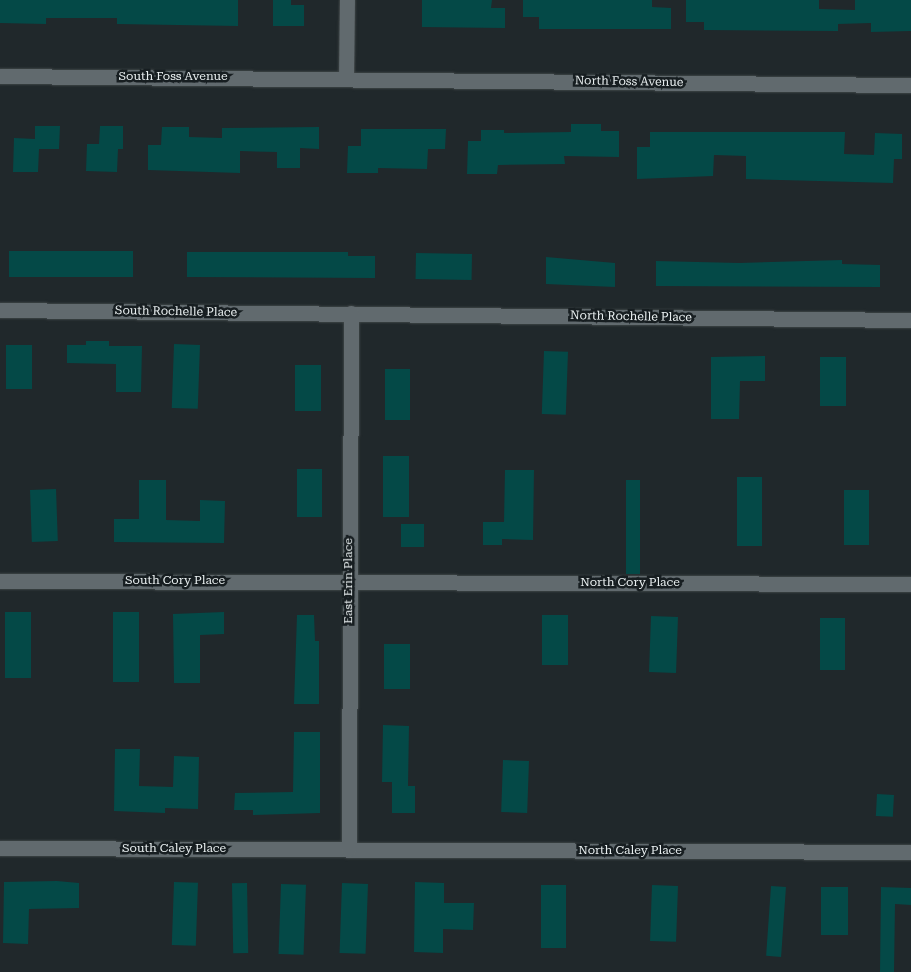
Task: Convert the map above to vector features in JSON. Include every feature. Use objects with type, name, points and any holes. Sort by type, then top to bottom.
[{"type":"street","points":[[346,79],[347,0]]},
{"type":"street","name":"South Foss Avenue","points":[[0,76],[346,79]]},
{"type":"street","name":"North Foss Avenue","points":[[346,79],[911,85]]},
{"type":"street","name":"South Rochelle Place","points":[[0,310],[351,313]]},
{"type":"street","name":"North Rochelle Place","points":[[351,313],[911,320]]},
{"type":"street","name":"East Erin Place","points":[[349,849],[351,313]]},
{"type":"street","name":"South Cory Place","points":[[0,581],[349,582]]},
{"type":"street","name":"North Cory Place","points":[[349,582],[911,584]]},
{"type":"street","name":"South Caley Place","points":[[0,848],[349,849]]},
{"type":"street","name":"North Caley Place","points":[[349,849],[911,852]]},
{"type":"building","points":[[0,0],[238,0],[238,26],[117,24],[117,18],[46,18],[46,24],[0,23]]},
{"type":"building","points":[[273,0],[291,0],[291,5],[304,5],[304,26],[273,26]]},
{"type":"building","points":[[422,0],[492,0],[491,8],[505,8],[505,28],[422,27]]},
{"type":"building","points":[[523,0],[652,0],[652,7],[671,8],[671,29],[539,29],[539,17],[523,17]]},
{"type":"building","points":[[686,0],[819,0],[819,9],[855,10],[855,0],[911,0],[911,31],[871,32],[871,23],[838,24],[838,31],[704,30],[704,22],[686,22]]},
{"type":"building","points":[[571,124],[601,124],[601,131],[619,131],[619,157],[564,156],[565,164],[498,165],[497,174],[467,174],[468,141],[481,141],[481,130],[504,130],[504,133],[571,132]]},
{"type":"building","points":[[35,126],[60,126],[59,149],[39,149],[38,172],[13,172],[14,138],[35,139]]},
{"type":"building","points":[[100,126],[123,126],[123,149],[118,149],[117,172],[86,171],[87,144],[99,144]]},
{"type":"building","points":[[162,127],[189,127],[189,137],[222,138],[222,128],[319,127],[319,149],[300,148],[300,168],[277,168],[277,152],[240,151],[240,173],[148,170],[148,145],[161,145]]},
{"type":"building","points":[[361,129],[446,129],[445,149],[428,149],[427,169],[378,168],[378,173],[347,173],[348,146],[361,146]]},
{"type":"building","points":[[650,132],[845,132],[844,154],[874,155],[875,133],[902,134],[902,159],[894,159],[893,183],[746,179],[746,156],[714,155],[713,176],[637,179],[637,147],[650,147]]},
{"type":"building","points":[[9,251],[133,251],[133,277],[9,277]]},
{"type":"building","points":[[187,252],[348,252],[348,256],[375,256],[375,278],[187,277]]},
{"type":"building","points":[[416,253],[472,254],[472,280],[416,279]]},
{"type":"building","points":[[546,257],[615,263],[615,287],[546,284]]},
{"type":"building","points":[[842,260],[842,264],[880,265],[880,287],[656,286],[656,261],[739,263]]},
{"type":"building","points":[[86,341],[109,341],[109,346],[142,346],[141,392],[116,392],[116,364],[67,363],[67,345],[86,345]]},
{"type":"building","points":[[174,344],[200,345],[198,409],[172,408]]},
{"type":"building","points":[[6,345],[32,345],[32,389],[6,389]]},
{"type":"building","points":[[544,351],[568,352],[566,415],[542,414]]},
{"type":"building","points":[[765,356],[765,381],[740,381],[739,419],[711,419],[711,357]]},
{"type":"building","points":[[820,357],[846,357],[846,406],[820,406]]},
{"type":"building","points":[[295,365],[321,365],[321,411],[295,411]]},
{"type":"building","points":[[385,369],[410,369],[410,420],[385,420]]},
{"type":"building","points":[[383,456],[409,456],[409,517],[383,517]]},
{"type":"building","points":[[297,469],[322,469],[322,517],[297,517]]},
{"type":"building","points":[[505,470],[534,470],[533,540],[502,539],[502,545],[483,545],[483,522],[504,522]]},
{"type":"building","points":[[737,477],[762,477],[762,546],[737,546]]},
{"type":"building","points":[[139,480],[166,480],[166,520],[200,521],[200,500],[225,501],[224,543],[114,542],[114,519],[139,519]]},
{"type":"building","points":[[626,480],[640,480],[640,574],[626,574]]},
{"type":"building","points":[[56,489],[58,541],[32,542],[30,490]]},
{"type":"building","points":[[844,490],[869,490],[869,545],[844,545]]},
{"type":"building","points":[[401,524],[424,524],[424,547],[401,547]]},
{"type":"building","points":[[5,612],[31,612],[31,678],[5,678]]},
{"type":"building","points":[[113,612],[139,612],[139,682],[113,682]]},
{"type":"building","points":[[224,612],[224,634],[200,635],[200,683],[174,683],[173,614]]},
{"type":"building","points":[[297,615],[314,615],[315,641],[319,641],[319,704],[294,704]]},
{"type":"building","points":[[542,615],[568,615],[568,665],[542,665]]},
{"type":"building","points":[[651,616],[678,617],[676,673],[649,672]]},
{"type":"building","points":[[820,618],[845,618],[845,670],[820,670]]},
{"type":"building","points":[[384,644],[410,644],[410,689],[384,689]]},
{"type":"building","points":[[383,725],[409,726],[408,786],[415,786],[415,813],[392,813],[392,782],[382,782]]},
{"type":"building","points":[[294,732],[320,732],[320,813],[253,815],[253,810],[234,810],[235,793],[293,792]]},
{"type":"building","points":[[115,749],[140,749],[139,786],[173,787],[174,756],[199,757],[198,809],[165,808],[165,813],[114,811]]},
{"type":"building","points":[[503,760],[529,761],[527,813],[501,812]]},
{"type":"building","points":[[877,794],[894,795],[893,817],[876,816]]},
{"type":"building","points":[[57,881],[79,883],[79,908],[29,909],[28,944],[3,943],[4,882]]},
{"type":"building","points":[[174,882],[198,883],[196,946],[172,945]]},
{"type":"building","points":[[415,882],[444,883],[444,903],[474,903],[473,930],[443,929],[443,953],[414,952]]},
{"type":"building","points":[[232,883],[247,883],[248,953],[233,953]]},
{"type":"building","points":[[342,883],[368,884],[366,954],[340,953]]},
{"type":"building","points":[[281,884],[306,885],[304,955],[279,954]]},
{"type":"building","points":[[541,885],[566,885],[566,948],[541,948]]},
{"type":"building","points":[[652,885],[678,886],[676,942],[650,941]]},
{"type":"building","points":[[771,886],[786,887],[781,957],[766,956]]},
{"type":"building","points":[[821,887],[848,887],[848,935],[821,935]]},
{"type":"building","points":[[881,887],[911,888],[911,905],[895,904],[894,972],[880,972]]}]
